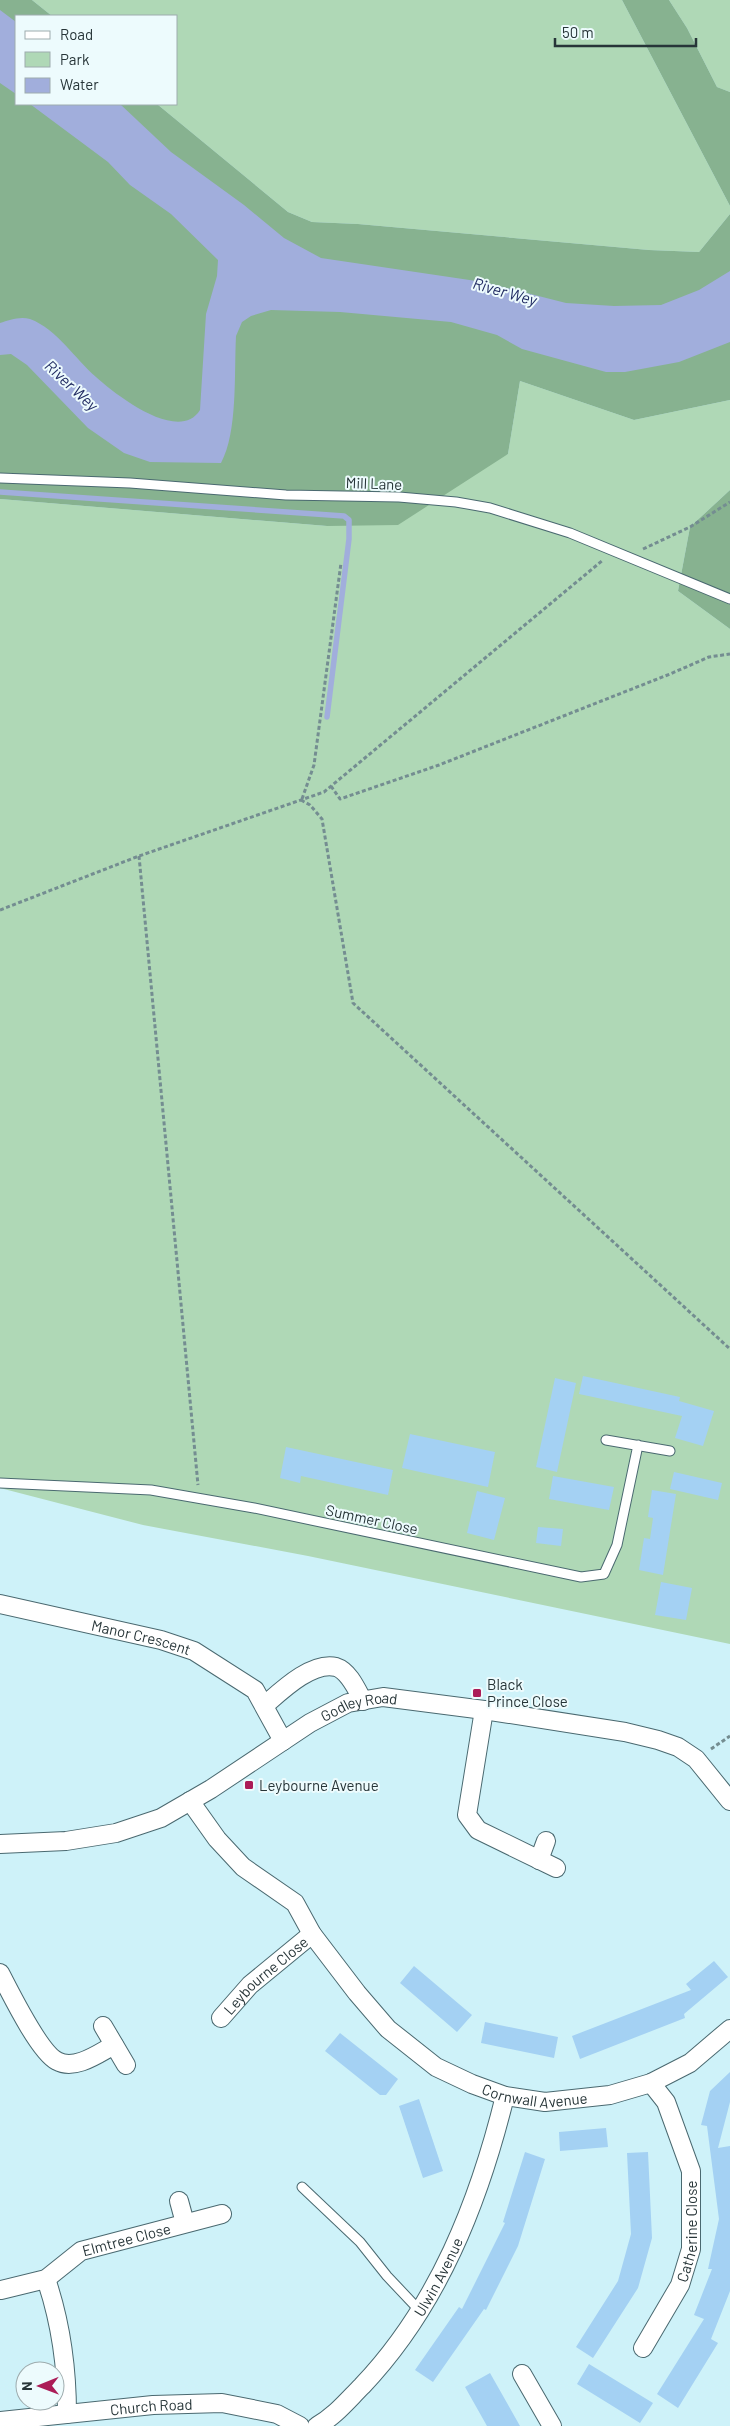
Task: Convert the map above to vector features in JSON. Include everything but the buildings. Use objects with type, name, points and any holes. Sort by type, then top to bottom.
[{"type":"street","name":"Manor Crescent","points":[[0,1604],[161,1640],[194,1651],[255,1690],[265,1705],[283,1742]]},
{"type":"street","points":[[265,1705],[287,1686],[317,1668],[336,1667],[348,1676],[363,1700]]},
{"type":"street","name":"Godley Road","points":[[0,1844],[66,1841],[116,1833],[161,1818],[348,1703],[383,1697],[484,1710],[642,1736],[678,1746],[696,1759],[728,1798]]},
{"type":"street","points":[[484,1710],[467,1815],[478,1830],[556,1868]]},
{"type":"street","points":[[190,1801],[217,1839],[243,1867],[295,1903],[312,1934]]},
{"type":"street","points":[[539,1860],[546,1841]]},
{"type":"street","name":"Cornwall Avenue","points":[[312,1934],[357,1993],[388,2029],[436,2067],[472,2084],[505,2096],[545,2102],[610,2095],[652,2083],[690,2063],[730,2029]]},
{"type":"street","name":"Leybourne Close","points":[[222,2018],[250,1985],[312,1934]]},
{"type":"street","points":[[0,1974],[46,2051],[57,2062],[71,2063],[87,2060],[114,2045]]},
{"type":"street","points":[[103,2026],[126,2065]]},
{"type":"street","name":"Catherine Close","points":[[643,2348],[680,2285],[691,2249],[691,2171],[666,2102],[652,2083]]},
{"type":"street","name":"Ulwin Avenue","points":[[317,2426],[331,2418],[381,2366],[420,2311],[463,2230],[493,2147],[505,2096]]},
{"type":"street","name":"Elmtree Close","points":[[178,2201],[185,2223]]},
{"type":"street","name":"Elmtree Close","points":[[2,2290],[46,2279],[80,2251],[222,2214]]},
{"type":"street","points":[[46,2279],[56,2307],[62,2339],[67,2414]]},
{"type":"street","points":[[522,2374],[552,2426]]},
{"type":"street","name":"Church Road","points":[[0,2422],[153,2405],[222,2404],[277,2414],[300,2426]]},
{"type":"lane","name":"Mill Lane","points":[[0,478],[130,483],[286,495],[399,497],[456,502],[490,508],[570,533],[619,551],[730,598]]},
{"type":"lane","points":[[606,1440],[670,1451]]},
{"type":"lane","name":"Summer Close","points":[[0,1483],[151,1490],[254,1508],[581,1577],[604,1574],[611,1559],[617,1545],[638,1445]]},
{"type":"lane","points":[[302,2187],[360,2242],[387,2276],[420,2311]]},
{"type":"path","points":[[0,910],[139,856],[324,792],[619,551],[647,548],[690,527],[729,505],[730,502]]},
{"type":"path","points":[[301,800],[314,765],[340,564]]},
{"type":"path","points":[[331,786],[340,799],[439,764],[670,674],[709,656],[730,654]]},
{"type":"path","points":[[301,800],[310,805],[322,819],[353,1003],[730,1349]]},
{"type":"path","points":[[139,856],[199,1480]]},
{"type":"path","points":[[696,1759],[730,1736]]},
{"type":"green space","points":[[0,0],[32,0],[51,15],[15,15],[15,105],[158,105],[288,212],[312,222],[358,224],[649,250],[699,252],[730,214],[730,400],[634,420],[520,381],[508,454],[398,525],[327,526],[0,499]]},
{"type":"green space","points":[[32,0],[622,0],[730,206],[730,214],[699,252],[649,250],[358,224],[312,222],[288,212],[158,105],[178,105],[178,15],[51,15]]},
{"type":"green space","points":[[622,0],[669,0],[687,28],[717,87],[730,92],[730,206]]},
{"type":"green space","points":[[669,0],[730,0],[730,92],[717,87],[687,28]]},
{"type":"green space","points":[[520,381],[634,420],[730,400],[730,490],[690,527],[678,591],[730,629],[730,1644],[308,1556],[143,1525],[0,1488],[0,499],[327,526],[508,454]]},
{"type":"green space","points":[[730,490],[730,629],[678,591],[690,527]]},
{"type":"water","points":[[0,10],[15,21],[15,93],[0,83]]},
{"type":"water","name":"River Wey","points":[[31,105],[121,105],[171,152],[244,205],[284,238],[321,258],[483,282],[566,303],[614,306],[661,305],[699,290],[730,271],[730,342],[679,362],[625,372],[606,372],[522,349],[497,335],[451,322],[340,312],[271,310],[251,316],[242,322],[236,336],[233,419],[221,463],[150,462],[124,453],[88,428],[27,365],[11,354],[0,355],[0,323],[22,318],[30,319],[49,330],[88,370],[118,395],[148,413],[178,422],[190,419],[200,410],[206,314],[217,276],[218,260],[171,214],[130,185],[108,162]]},
{"type":"waterway","points":[[0,492],[344,516],[349,520],[349,539],[327,717]]},
{"type":"place","name":"Black Prince Close","points":[[477,1693]]},
{"type":"place","name":"Leybourne Avenue","points":[[249,1785]]}]
